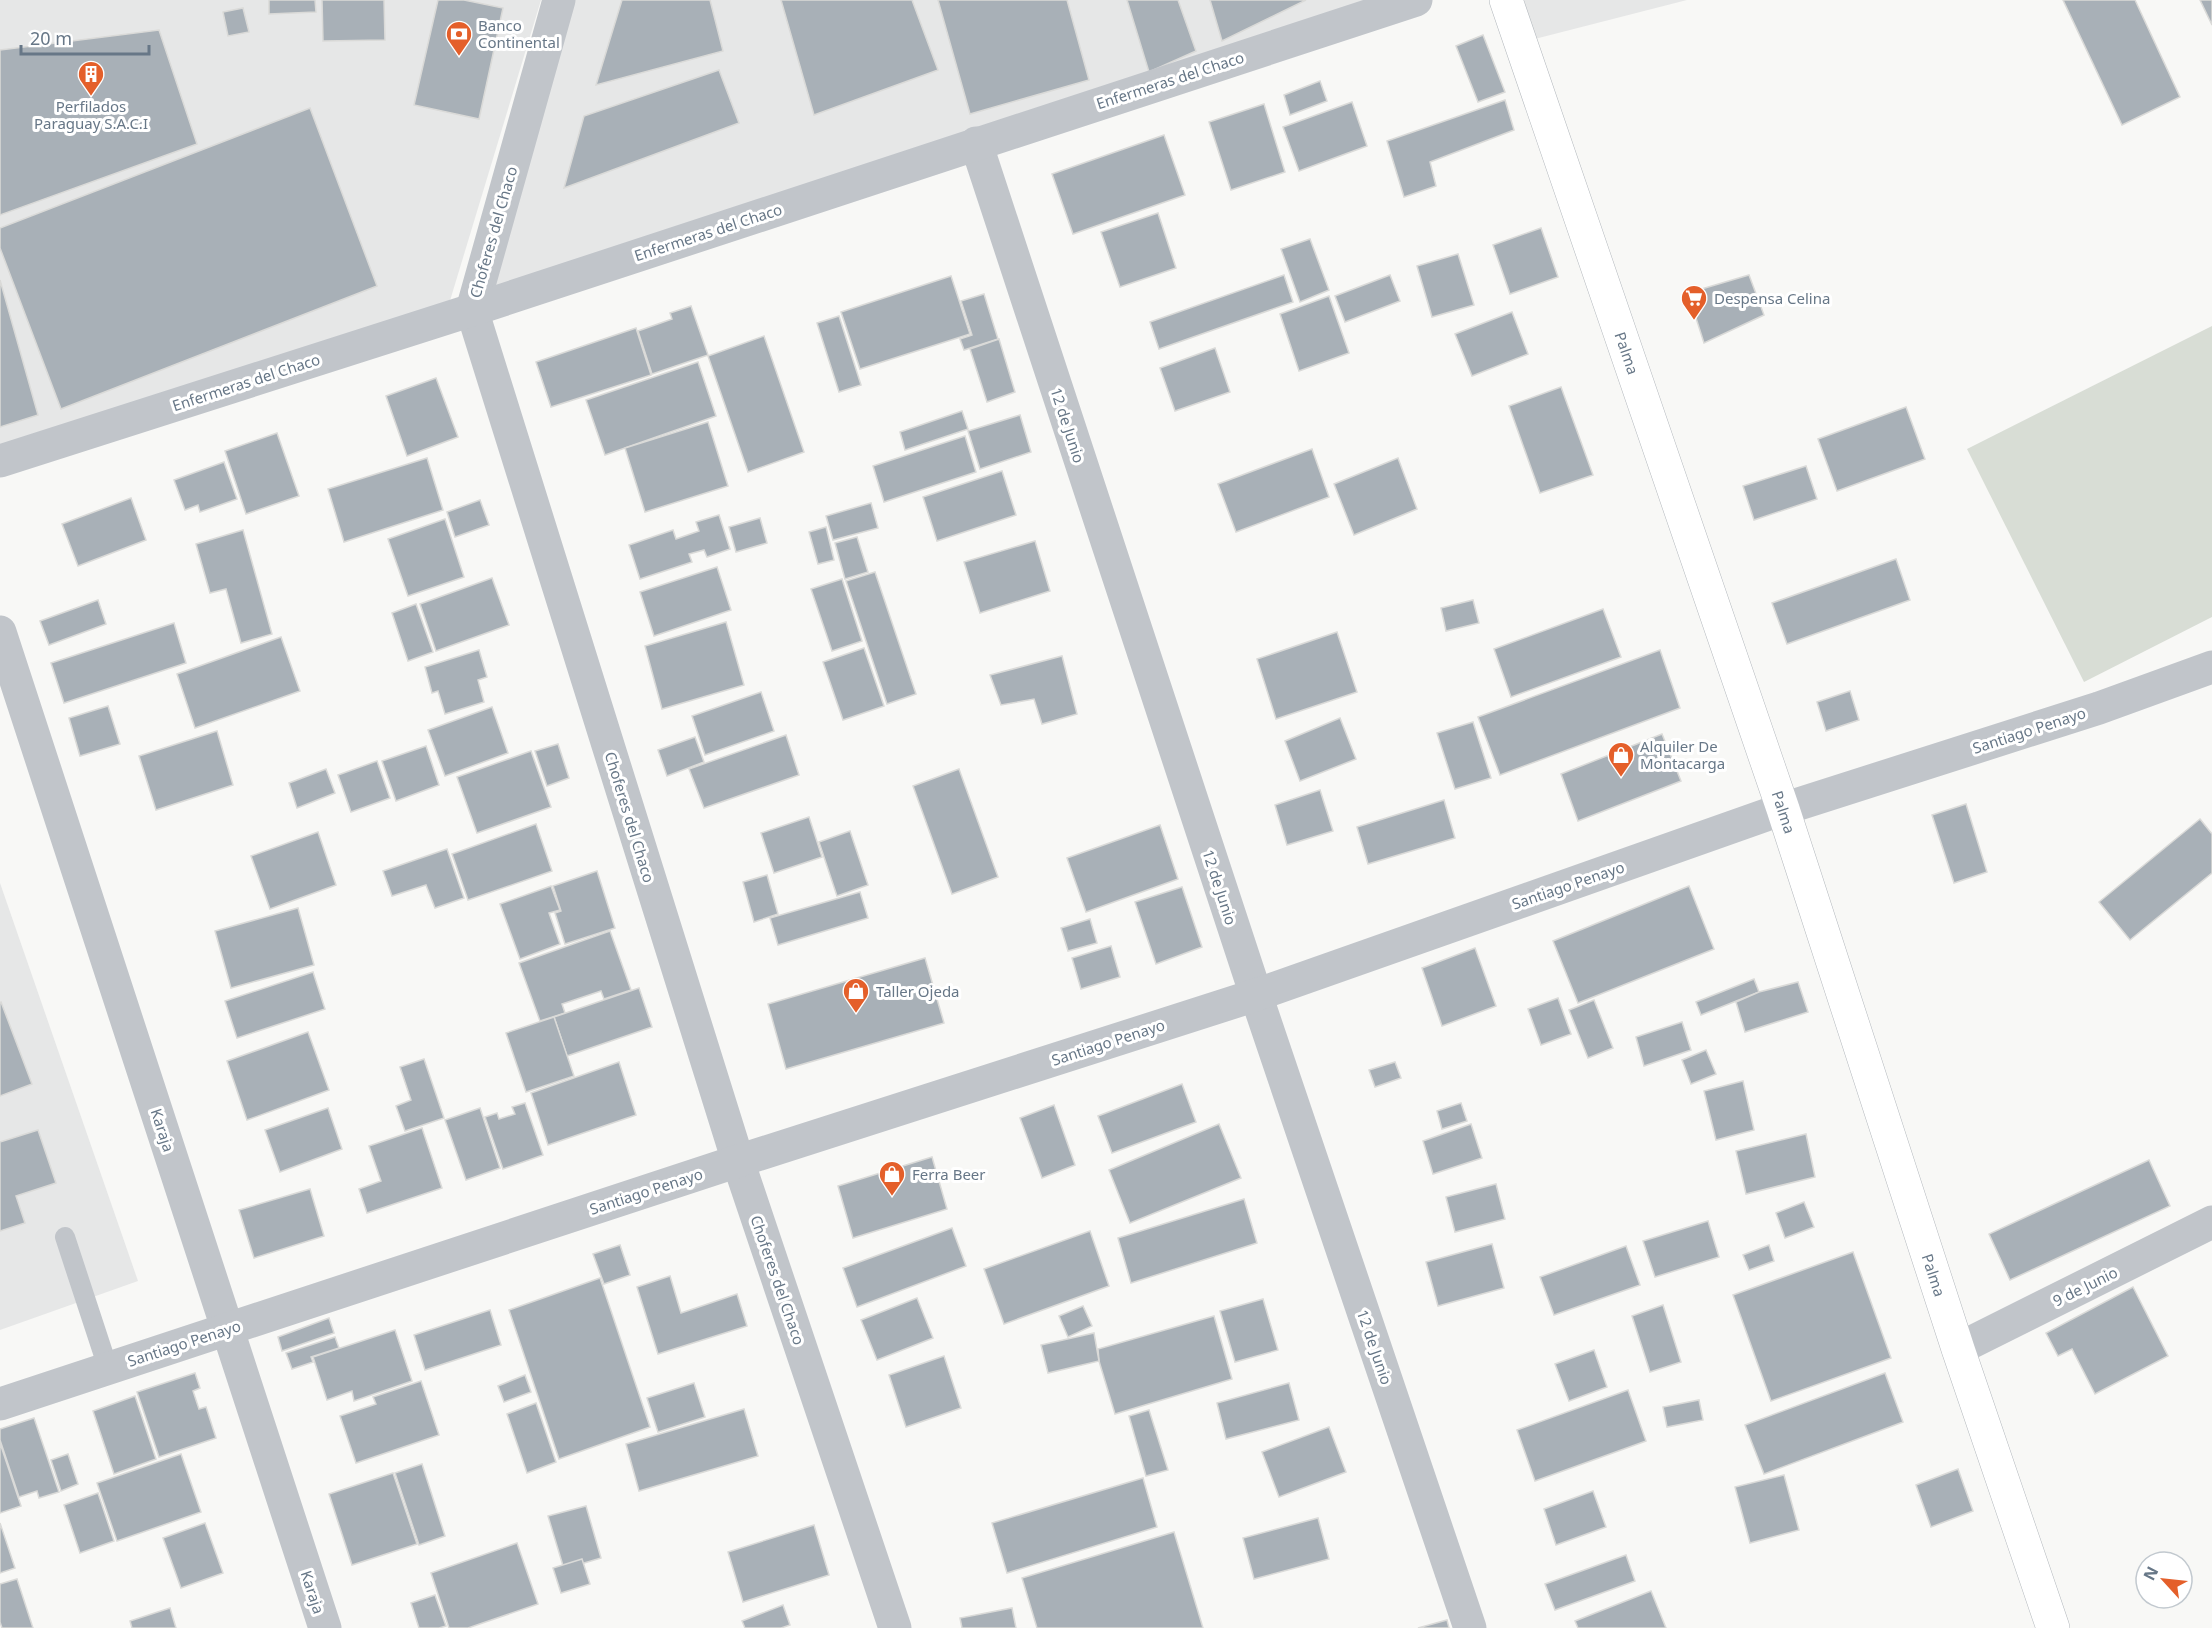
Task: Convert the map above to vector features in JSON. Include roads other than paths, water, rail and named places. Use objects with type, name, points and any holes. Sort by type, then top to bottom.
[{"type":"street","name":"Choferes del Chaco","points":[[559,0],[472,310],[738,1161],[895,1628]]},
{"type":"street","name":"Enfermeras del Chaco","points":[[0,461],[472,310],[1416,0]]},
{"type":"street","name":"Palma","points":[[1506,0],[1783,809],[1958,1349],[2053,1628]]},
{"type":"street","name":"12 de Junio","points":[[976,143],[1256,995],[1470,1628]]},
{"type":"street","name":"Karaja","points":[[0,632],[325,1628]]},
{"type":"street","name":"Santiago Penayo","points":[[0,1404],[738,1161],[1256,995],[1783,809],[2099,708],[2212,667]]},
{"type":"street","name":"9 de Junio","points":[[1958,1349],[2212,1222]]},
{"type":"lane","points":[[65,1237],[108,1368]]},
{"type":"place","name":"Banco Continental","points":[[459,57]]},
{"type":"place","name":"Perfilados Paraguay S.A.C.I","points":[[91,97]]},
{"type":"place","name":"Despensa Celina","points":[[1694,321]]},
{"type":"place","name":"Alquiler De Montacarga","points":[[1621,778]]},
{"type":"place","name":"Taller Ojeda","points":[[856,1014]]},
{"type":"place","name":"Ferra Beer","points":[[892,1197]]}]
